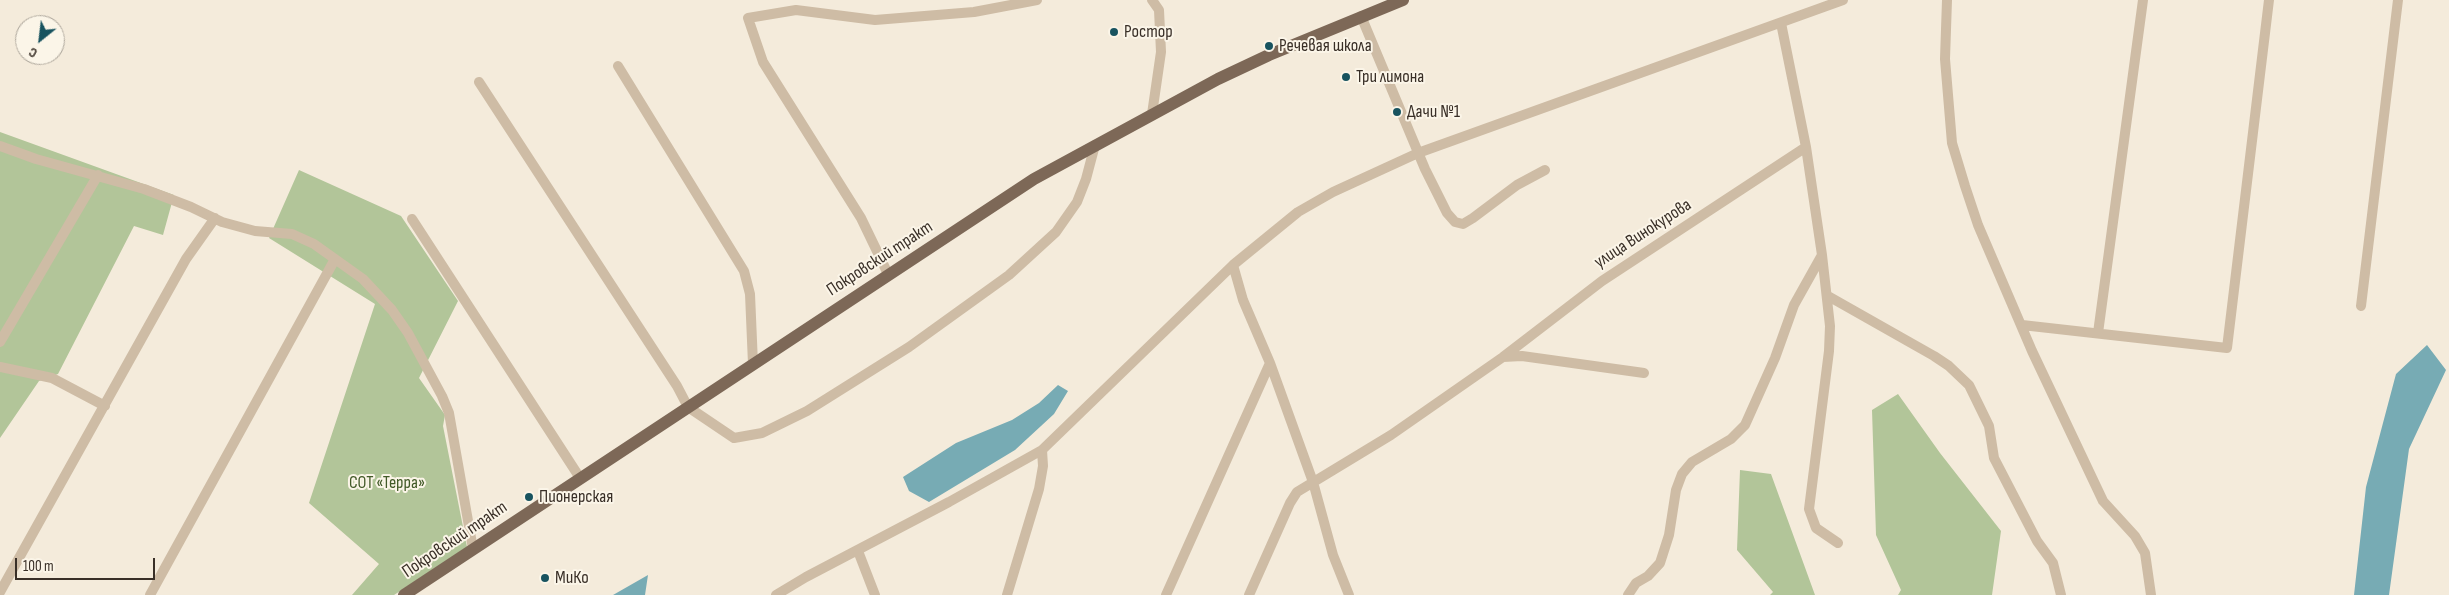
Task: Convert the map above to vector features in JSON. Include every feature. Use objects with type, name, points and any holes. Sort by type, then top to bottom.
[{"type":"main road","name":"Покровский тракт","points":[[404,595],[1034,179],[1152,114],[1269,54],[1403,0]]},
{"type":"street","points":[[888,274],[861,218],[763,62],[748,18],[796,10],[875,20],[974,12],[1037,0]]},
{"type":"street","points":[[1152,0],[1159,10],[1161,52],[1152,114]]},
{"type":"street","points":[[776,595],[1042,450],[1233,265],[1298,212],[1333,192],[1418,153],[1842,0]]},
{"type":"street","points":[[1947,0],[1945,59],[1952,143],[1978,225],[2103,501],[2135,536],[2145,553],[2151,595]]},
{"type":"street","points":[[2098,333],[2143,0]]},
{"type":"street","points":[[2022,325],[2227,348],[2269,0]]},
{"type":"street","points":[[2361,306],[2398,0]]},
{"type":"street","points":[[1361,16],[1418,153],[1447,213],[1455,222],[1463,224],[1517,185],[1545,170]]},
{"type":"street","points":[[1781,22],[1806,146],[1828,296],[1829,351],[1809,508],[1816,528],[1838,543]]},
{"type":"street","points":[[618,66],[744,271],[750,294],[753,364]]},
{"type":"street","points":[[479,82],[677,386],[688,407],[734,438],[762,433],[807,411],[909,347],[1009,275],[1056,232],[1076,202],[1086,179],[1095,145]]},
{"type":"street","points":[[0,146],[36,159],[144,189],[215,218],[255,231],[292,234],[314,244],[364,279],[392,310],[419,353],[449,413],[473,549]]},
{"type":"street","name":"улица Винокурова","points":[[1249,595],[1290,503],[1297,492],[1391,435],[1503,357],[1602,281],[1806,146]]},
{"type":"street","points":[[0,342],[98,175]]},
{"type":"street","points":[[0,592],[186,259],[215,218]]},
{"type":"street","points":[[412,219],[580,478]]},
{"type":"street","points":[[1628,595],[1636,583],[1648,576],[1660,563],[1668,535],[1676,490],[1682,474],[1692,462],[1731,439],[1745,425],[1775,358],[1794,305],[1822,255]]},
{"type":"street","points":[[150,595],[335,258]]},
{"type":"street","points":[[1233,265],[1243,300],[1270,363],[1313,482],[1333,555],[1348,595]]},
{"type":"street","points":[[1828,296],[1934,356],[1949,366],[1969,385],[1988,426],[1994,458],[2037,540],[2053,563],[2061,595]]},
{"type":"street","points":[[1503,357],[1522,356],[1644,373]]},
{"type":"street","points":[[1166,595],[1270,363]]},
{"type":"street","points":[[0,367],[52,378],[105,406]]},
{"type":"street","points":[[1007,595],[1039,489],[1044,466],[1042,450]]},
{"type":"street","points":[[858,551],[875,595]]},
{"type":"green space","points":[[0,132],[174,195],[163,235],[134,226],[58,374],[39,381],[0,438]]},
{"type":"green space","name":"СОТ «Терра»","points":[[299,170],[401,216],[458,301],[419,378],[445,415],[443,426],[467,547],[394,595],[352,595],[379,564],[309,503],[375,304],[269,238]]},
{"type":"green space","points":[[1898,394],[1940,453],[2001,531],[1992,595],[1898,595],[1901,590],[1876,535],[1872,410]]},
{"type":"green space","points":[[1740,470],[1771,474],[1815,595],[1770,595],[1773,592],[1737,550]]},
{"type":"water","points":[[2427,345],[2446,370],[2409,449],[2389,595],[2354,595],[2366,487],[2396,374]]},
{"type":"water","points":[[1058,385],[1068,391],[1054,414],[1015,450],[929,502],[909,491],[903,477],[956,443],[1012,420],[1039,403]]},
{"type":"water","points":[[648,575],[645,595],[613,595]]},
{"type":"place","name":"Ростор","points":[[1114,32]]},
{"type":"place","name":"Речевая школа","points":[[1269,46]]},
{"type":"place","name":"Три лимона","points":[[1346,77]]},
{"type":"place","name":"Дачи №1","points":[[1397,112]]},
{"type":"place","name":"Пионерская","points":[[529,497]]},
{"type":"place","name":"МиКо","points":[[545,578]]}]
